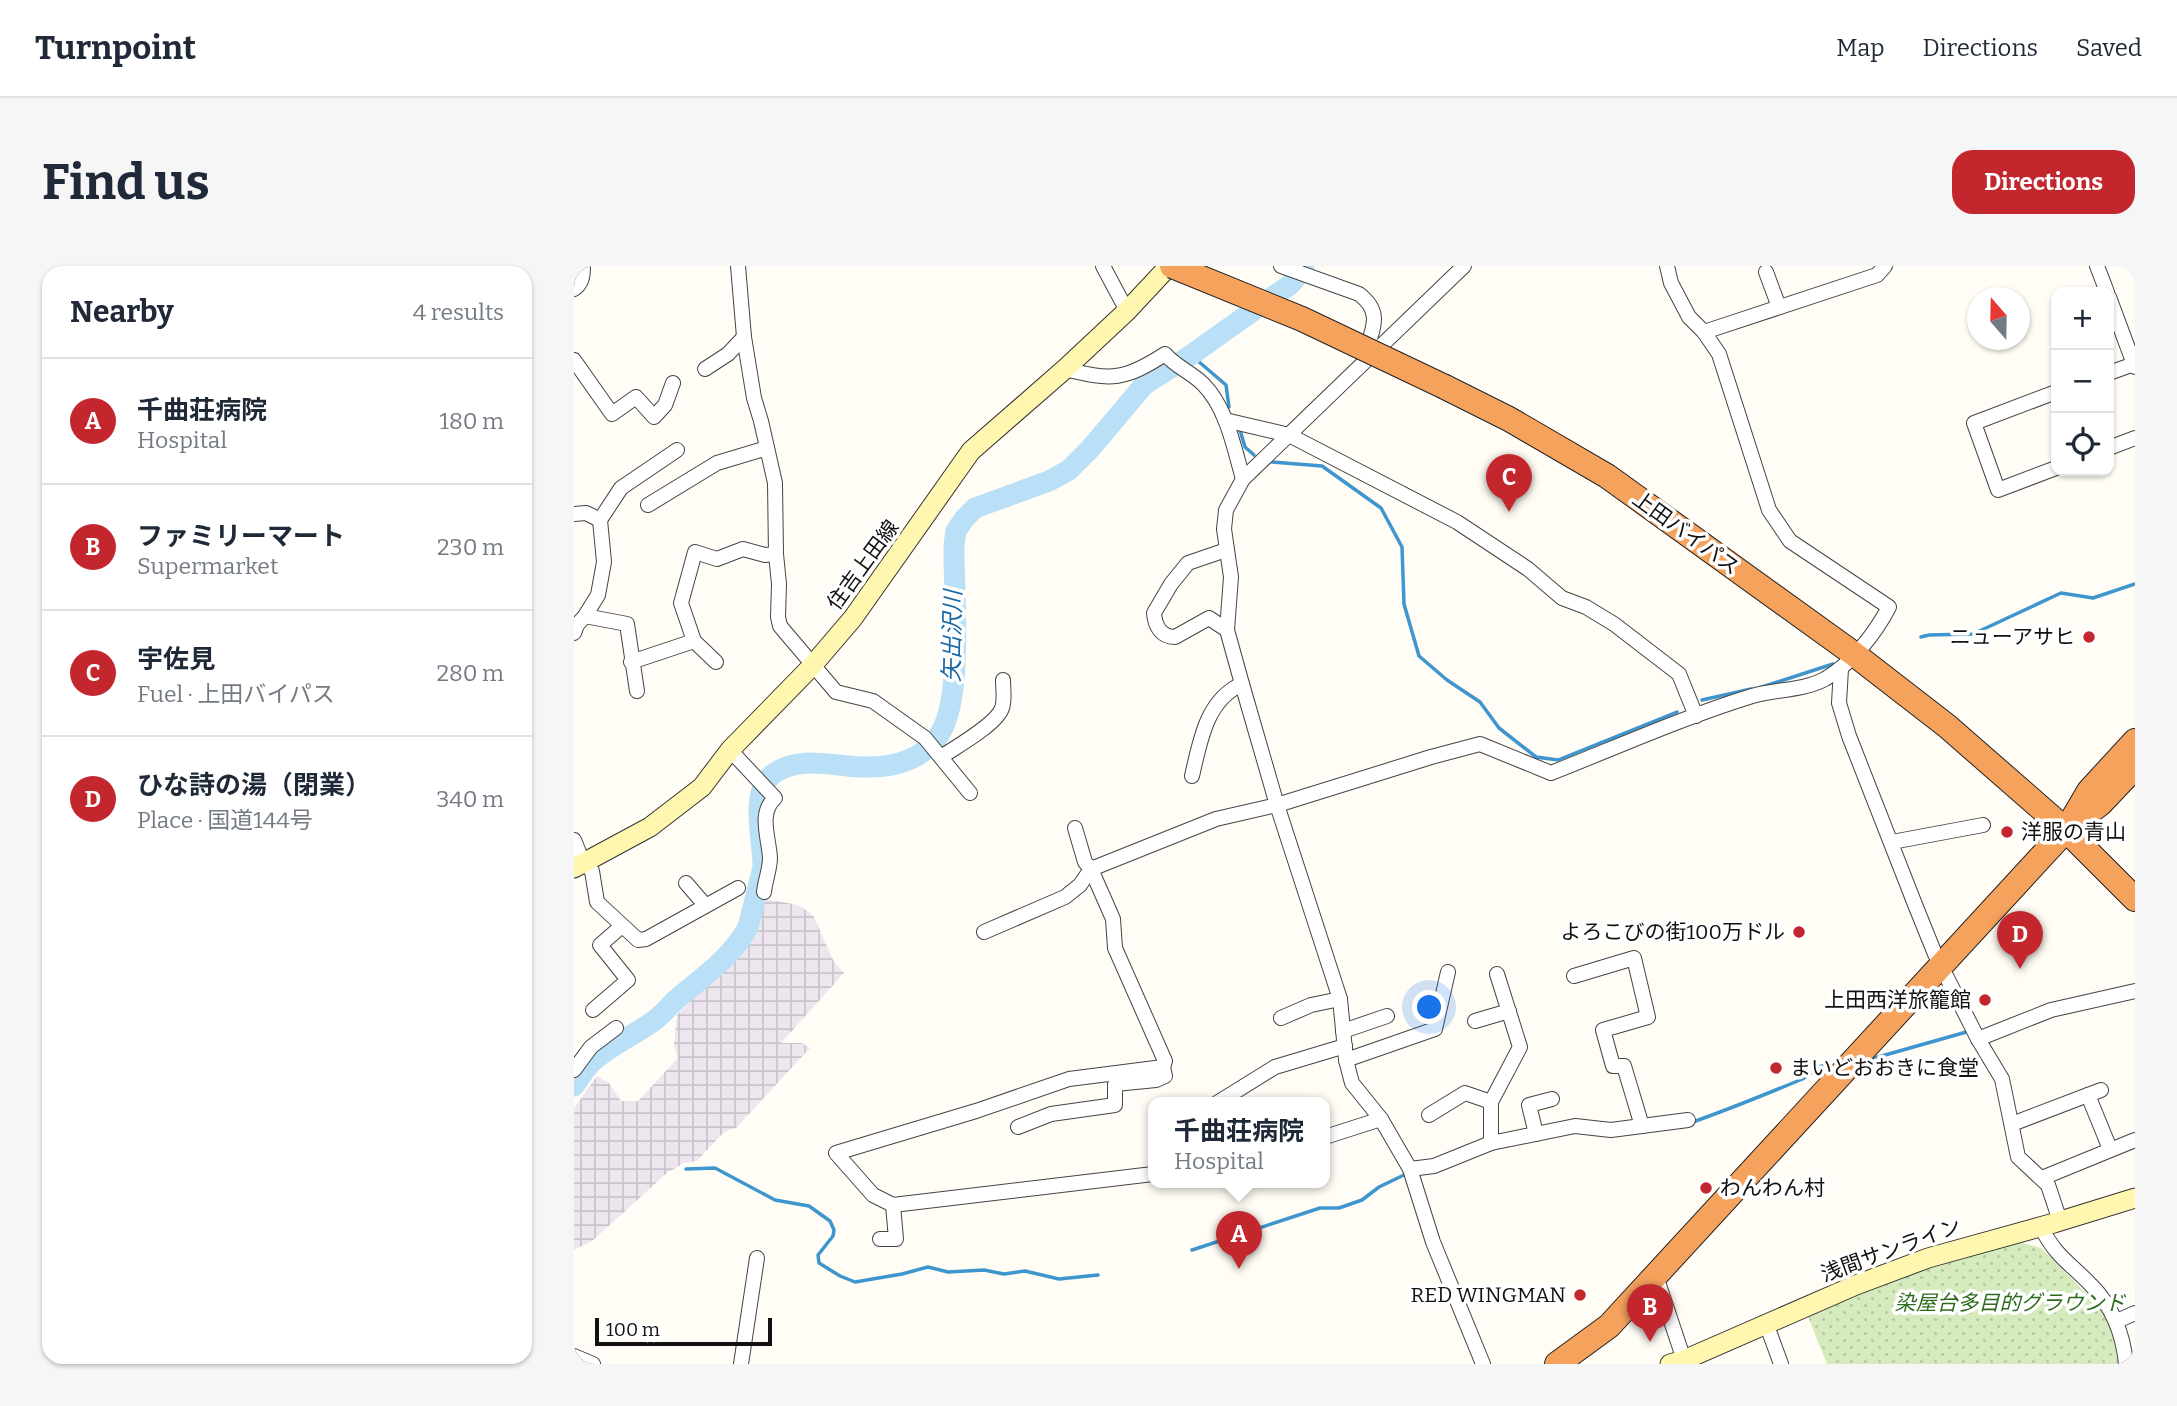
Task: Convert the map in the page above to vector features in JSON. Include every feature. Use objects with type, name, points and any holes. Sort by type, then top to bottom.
[{"type":"highway","name":"上田バイパス","points":[[1170,266],[1302,319],[1445,387],[1509,419],[1607,476],[1847,662],[1947,726],[2066,830],[2135,900]]},
{"type":"highway","points":[[2066,830],[2090,790],[2135,741]]},
{"type":"highway","points":[[1557,1364],[1580,1357],[2066,830],[2100,804],[2135,767]]},
{"type":"main road","name":"住吉上田線","points":[[578,865],[650,827],[702,787],[730,750],[812,666],[853,618],[971,451],[1066,369],[1170,266]]},
{"type":"main road","name":"浅間サンライン","points":[[1677,1362],[1856,1284],[1928,1258],[2135,1198]]},
{"type":"street","points":[[574,289],[579,286],[583,276],[583,266]]},
{"type":"street","points":[[738,266],[744,337],[754,398],[775,483],[780,626],[836,692],[873,701],[925,738],[970,793]]},
{"type":"street","points":[[1103,266],[1127,311]]},
{"type":"street","points":[[1243,479],[1464,266]]},
{"type":"street","points":[[984,932],[1065,897],[1080,885],[1091,869],[1216,819],[1277,805],[1480,744],[1551,773],[1754,695],[1804,688],[1823,680],[1847,662],[1880,625],[1889,607],[1790,541],[1769,510],[1720,355],[1704,332],[1689,317],[1671,283],[1667,266]]},
{"type":"street","points":[[1704,332],[1877,275],[1885,266]]},
{"type":"street","points":[[2097,266],[2105,287]]},
{"type":"street","points":[[1286,268],[1359,294],[1373,307],[1374,321],[1362,367]]},
{"type":"street","points":[[1766,272],[1779,307]]},
{"type":"street","points":[[2114,311],[2134,365],[2114,371]]},
{"type":"street","points":[[2119,325],[2135,327]]},
{"type":"street","points":[[705,369],[728,354],[744,337]]},
{"type":"street","points":[[1066,369],[1106,378],[1124,376],[1141,370],[1165,354],[1182,370],[1205,385],[1225,420],[1243,479],[1226,510],[1224,529],[1231,577],[1227,630],[1277,805],[1340,999],[1352,1083],[1381,1119],[1410,1169],[1433,1242],[1483,1364]]},
{"type":"street","points":[[574,360],[612,414],[636,397],[654,417],[665,405],[673,383]]},
{"type":"street","points":[[2051,395],[1973,423],[1997,490],[2051,470]]},
{"type":"street","points":[[1225,420],[1289,435],[1457,522],[1528,569],[1562,598],[1586,607],[1614,624],[1679,674],[1696,716]]},
{"type":"street","points":[[2114,446],[2135,438]]},
{"type":"street","points":[[648,505],[717,463],[768,447]]},
{"type":"street","points":[[574,633],[598,595],[602,579],[604,562],[600,520],[621,488],[677,450]]},
{"type":"street","points":[[574,514],[586,513],[600,520]]},
{"type":"street","points":[[716,662],[694,641],[681,603],[695,552],[717,559],[743,549],[765,555],[776,554]]},
{"type":"street","points":[[1226,550],[1188,563],[1171,584],[1154,613],[1157,626],[1170,637],[1175,637],[1209,618],[1227,630]]},
{"type":"street","points":[[585,616],[627,624],[637,691]]},
{"type":"street","points":[[631,662],[694,641]]},
{"type":"street","points":[[1847,662],[1839,702],[1849,736],[1941,965],[1978,1040],[2002,1079],[2018,1157],[2049,1185],[2060,1221]]},
{"type":"street","points":[[940,756],[1001,713],[1003,680]]},
{"type":"street","points":[[1192,776],[1202,734],[1211,711],[1222,698],[1242,684]]},
{"type":"street","points":[[730,750],[775,797],[768,804],[765,822],[770,861],[764,892]]},
{"type":"street","points":[[1892,842],[1983,825]]},
{"type":"street","points":[[1018,1127],[1051,1114],[1115,1105],[1115,1084],[1156,1080],[1165,1076],[1163,1067],[1166,1061],[1115,948],[1113,919],[1091,869],[1085,862],[1075,828]]},
{"type":"street","points":[[574,840],[578,865],[592,871],[597,902],[638,940],[646,939],[738,888]]},
{"type":"street","points":[[686,883],[705,905]]},
{"type":"street","points":[[593,1010],[628,979],[600,945],[622,926]]},
{"type":"street","points":[[1574,976],[1634,958],[1648,1017],[1602,1030],[1613,1066],[1624,1066],[1642,1126]]},
{"type":"street","points":[[1227,1097],[1275,1067],[1346,1053],[1435,1029],[1448,972]]},
{"type":"street","points":[[1491,1143],[1491,1102],[1520,1047],[1497,974]]},
{"type":"street","points":[[1978,1040],[2052,1010],[2135,990]]},
{"type":"street","points":[[1281,1018],[1311,1005],[1340,999]]},
{"type":"street","points":[[1475,1021],[1508,1010]]},
{"type":"street","points":[[1343,1031],[1387,1016]]},
{"type":"street","points":[[574,1070],[591,1047],[616,1028]]},
{"type":"street","points":[[1148,1175],[893,1205],[873,1195],[836,1153],[1069,1079],[1163,1067]]},
{"type":"street","points":[[1429,1115],[1465,1093],[1491,1102]]},
{"type":"street","points":[[2012,1124],[2094,1093],[2110,1149]]},
{"type":"street","points":[[1536,1134],[1529,1105],[1552,1099]]},
{"type":"street","points":[[1330,1135],[1381,1119]]},
{"type":"street","points":[[1410,1169],[1434,1166],[1491,1143],[1575,1126],[1611,1130],[1677,1123],[1688,1119]]},
{"type":"street","points":[[2042,1178],[2135,1140]]},
{"type":"street","points":[[880,1239],[896,1239],[893,1205]]},
{"type":"street","points":[[2041,1227],[2052,1248],[2108,1305],[2117,1321],[2126,1364]]},
{"type":"street","points":[[741,1364],[757,1258]]},
{"type":"street","points":[[1656,1276],[1677,1362]]},
{"type":"street","points":[[2117,1321],[2135,1313]]},
{"type":"street","points":[[1766,1323],[1781,1364]]},
{"type":"street","points":[[574,1356],[593,1364]]},
{"type":"shaded area","points":[[760,898],[798,905],[813,915],[834,962],[844,973],[781,1043],[802,1043],[810,1048],[736,1128],[720,1136],[697,1161],[684,1163],[667,1173],[591,1242],[574,1250],[574,1108],[597,1076],[609,1083],[621,1101],[638,1101],[678,1058],[674,1045],[677,1015],[738,951],[753,928]]},
{"type":"green space","name":"染屋台多目的グラウンド","points":[[2012,1240],[2041,1248],[2102,1309],[2113,1332],[2118,1364],[1827,1364],[1807,1314],[1935,1263]]},
{"type":"waterway","name":"矢出沢川","points":[[574,1086],[593,1061],[658,1018],[716,966],[741,938],[748,927],[763,865],[759,817],[761,792],[773,774],[783,768],[805,763],[861,767],[893,765],[921,753],[937,738],[946,722],[951,700],[956,646],[954,545],[956,531],[964,519],[975,508],[1049,481],[1069,470],[1144,385],[1291,284],[1304,266]]},
{"type":"waterway","points":[[1191,355],[1226,385],[1229,407]]},
{"type":"waterway","points":[[1240,430],[1245,447],[1254,455]]},
{"type":"waterway","points":[[1272,462],[1322,466],[1381,508],[1402,547],[1404,604],[1419,656],[1447,680],[1480,702],[1499,728],[1536,757],[1558,760],[1677,712]]},
{"type":"waterway","points":[[1921,637],[1973,634],[2061,593],[2093,598],[2135,584]]},
{"type":"waterway","points":[[1762,687],[1833,664]]},
{"type":"waterway","points":[[1702,700],[1751,689]]},
{"type":"waterway","points":[[1871,1059],[1970,1031]]},
{"type":"waterway","points":[[1690,1123],[1800,1080],[1829,1063]]},
{"type":"waterway","points":[[686,1169],[715,1168],[775,1200],[809,1206],[830,1221],[834,1230],[833,1236],[818,1255],[819,1263],[855,1282],[928,1267],[948,1272],[984,1270],[1004,1274],[1025,1271],[1059,1279],[1098,1275]]},
{"type":"waterway","points":[[1192,1250],[1320,1208],[1339,1208],[1362,1200],[1379,1187],[1406,1174]]},
{"type":"place","name":"宇佐見","points":[[1509,512]]},
{"type":"place","name":"ニューアサヒ","points":[[2089,637]]},
{"type":"place","name":"洋服の青山","points":[[2007,832]]},
{"type":"place","name":"よろこびの街100万ドル","points":[[1799,932]]},
{"type":"place","name":"ひな詩の湯（閉業）","points":[[2020,969]]},
{"type":"place","name":"上田西洋旅籠館","points":[[1985,1000]]},
{"type":"place","name":"まいどおおきに食堂","points":[[1776,1068]]},
{"type":"place","name":"わんわん村","points":[[1706,1188]]},
{"type":"place","name":"千曲荘病院","points":[[1239,1269]]},
{"type":"place","name":"RED WINGMAN","points":[[1580,1295]]},
{"type":"place","name":"ファミリーマート","points":[[1650,1342]]}]
